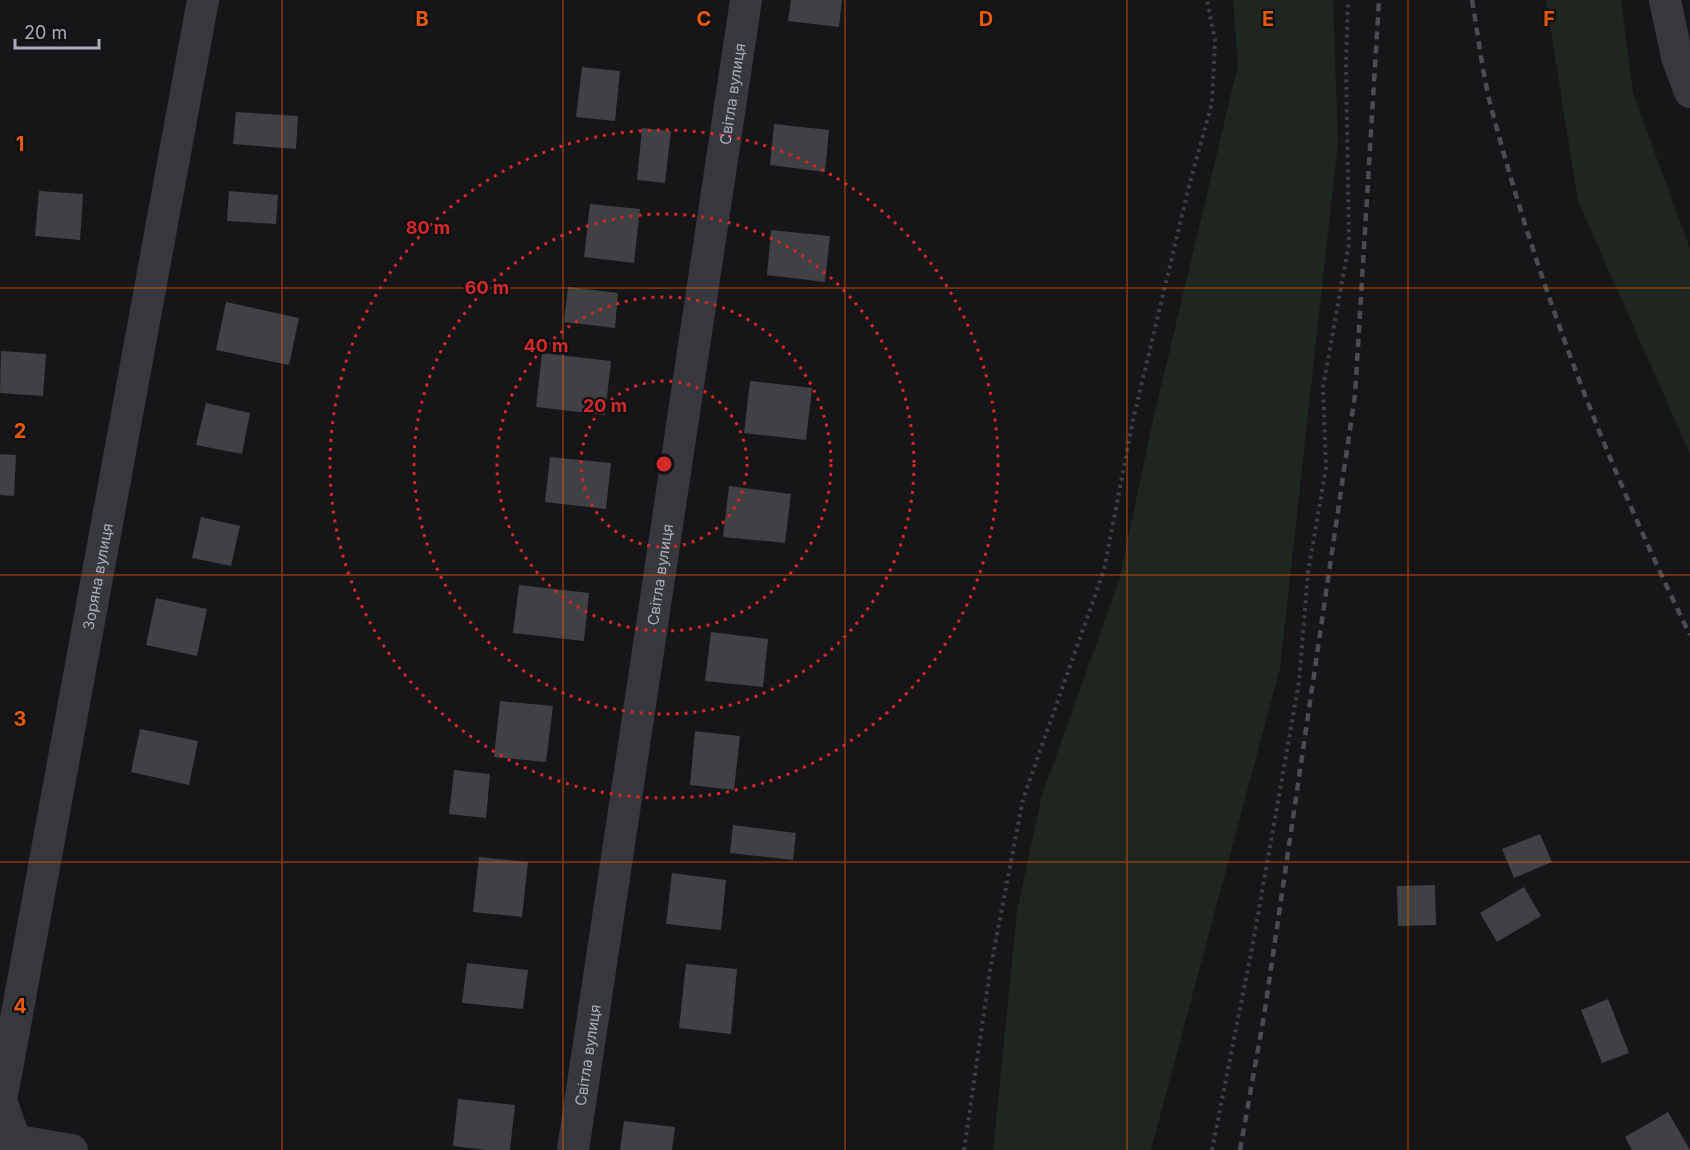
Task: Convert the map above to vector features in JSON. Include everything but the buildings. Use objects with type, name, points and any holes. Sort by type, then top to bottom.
[{"type":"street","name":"Зоряна вулиця","points":[[9,1143],[2,1101],[203,0]]},
{"type":"street","name":"Світла вулиця","points":[[573,1150],[746,0]]},
{"type":"street","points":[[1665,0],[1684,53],[1690,92]]},
{"type":"street","points":[[9,1143],[72,1150]]},
{"type":"path","points":[[964,1150],[990,971],[1023,799],[1104,570],[1133,420],[1190,182],[1212,103],[1215,40],[1207,0]]},
{"type":"path","points":[[1212,1150],[1253,943],[1299,682],[1308,572],[1326,468],[1323,387],[1349,243],[1346,64],[1348,0]]},
{"type":"shaded area","points":[[1233,0],[1333,0],[1338,142],[1280,668],[1151,1150],[993,1150],[1017,911],[1042,795],[1119,581],[1153,420],[1238,65]]},
{"type":"shaded area","points":[[1546,0],[1621,0],[1633,93],[1690,249],[1690,454],[1578,201]]},
{"type":"railway","points":[[1240,1150],[1264,1016],[1355,395],[1379,0]]},
{"type":"railway","points":[[1472,0],[1490,103],[1552,307],[1630,506],[1690,635]]}]
